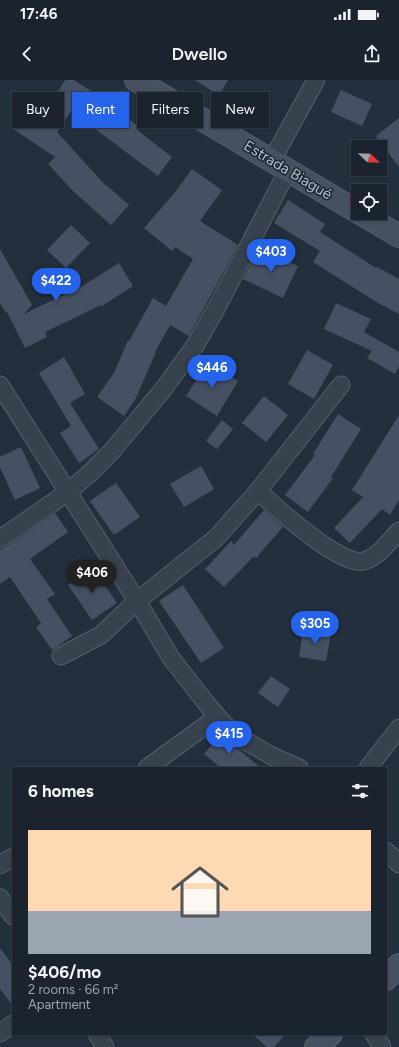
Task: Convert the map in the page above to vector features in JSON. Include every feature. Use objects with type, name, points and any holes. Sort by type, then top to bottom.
[{"type":"main road","name":"Estrada Biagué","points":[[144,82],[351,207]]},
{"type":"main road","name":"Estrada Biagué","points":[[372,220],[399,236]]},
{"type":"main road","points":[[387,978],[399,965]]},
{"type":"main road","points":[[316,1047],[330,1035]]},
{"type":"street","points":[[0,539],[68,492],[95,468],[132,428],[165,388],[196,344],[237,271],[316,80]]},
{"type":"street","points":[[0,385],[137,601],[171,658],[223,723],[242,739],[255,747],[297,767]]},
{"type":"street","points":[[61,656],[101,635],[137,601],[216,538],[258,492],[341,385]]},
{"type":"street","points":[[258,492],[305,533],[350,560],[363,562],[370,559],[378,553],[399,531]]},
{"type":"street","points":[[148,767],[217,716]]},
{"type":"street","points":[[369,767],[399,728]]},
{"type":"street","points":[[387,852],[399,864]]},
{"type":"street","points":[[0,865],[12,858]]},
{"type":"street","points":[[0,898],[12,915]]},
{"type":"street","points":[[0,1033],[12,1025]]},
{"type":"street","points":[[98,1035],[105,1047]]},
{"type":"street","points":[[375,1035],[382,1047]]},
{"type":"building","points":[[65,80],[74,80],[93,92],[72,92],[72,112],[71,111],[64,122],[64,92],[58,92]]},
{"type":"building","points":[[195,80],[228,80],[221,92],[214,92]]},
{"type":"building","points":[[341,90],[372,104],[362,126],[331,112]]},
{"type":"building","points":[[399,118],[399,167],[387,151],[387,140],[379,140],[376,136]]},
{"type":"building","points":[[129,119],[137,125],[138,128],[137,130],[172,157],[158,176],[94,128],[129,128]]},
{"type":"building","points":[[12,124],[12,128],[60,128],[57,132],[106,186],[129,205],[111,225],[73,191],[48,164],[55,157],[10,127]]},
{"type":"building","points":[[192,169],[222,190],[200,221],[238,245],[189,336],[170,325],[155,352],[136,398],[124,416],[97,397],[114,373],[128,340],[129,341],[153,298],[166,306],[193,259],[175,247],[172,251],[144,228],[176,191]]},
{"type":"building","points":[[288,200],[325,224],[320,232],[376,268],[377,267],[399,279],[399,314],[378,303],[313,262],[320,251],[274,223]]},
{"type":"building","points":[[71,225],[90,243],[66,268],[47,250]]},
{"type":"building","points":[[259,248],[298,266],[283,298],[243,279]]},
{"type":"building","points":[[0,249],[32,305],[24,314],[84,285],[119,263],[133,286],[102,306],[101,305],[45,332],[47,337],[25,348],[7,312],[6,313],[0,303]]},
{"type":"building","points":[[336,303],[371,319],[364,332],[399,352],[399,366],[395,374],[367,358],[372,351],[324,329]]},
{"type":"building","points":[[307,350],[333,365],[314,399],[288,384]]},
{"type":"building","points":[[64,357],[85,394],[70,403],[99,449],[79,463],[60,433],[71,426],[39,373]]},
{"type":"building","points":[[208,362],[238,381],[217,416],[186,396]]},
{"type":"building","points":[[264,396],[288,415],[266,442],[242,423]]},
{"type":"building","points":[[338,414],[361,429],[331,477],[333,478],[308,512],[285,495],[315,455],[313,454]]},
{"type":"building","points":[[399,415],[399,500],[390,515],[382,509],[350,543],[334,528],[363,497],[352,490]]},
{"type":"building","points":[[222,420],[233,429],[217,449],[206,441]]},
{"type":"building","points":[[21,447],[40,488],[15,500],[0,467],[0,457]]},
{"type":"building","points":[[201,466],[214,489],[184,507],[170,484]]},
{"type":"building","points":[[116,483],[140,517],[114,535],[90,501]]},
{"type":"building","points":[[264,510],[283,527],[256,558],[254,556],[224,587],[205,569],[231,541],[234,545]]},
{"type":"building","points":[[55,513],[68,532],[30,559],[55,594],[47,599],[72,636],[52,650],[36,627],[41,623],[10,577],[0,584],[0,550]]},
{"type":"building","points":[[93,568],[117,603],[92,620],[68,585]]},
{"type":"building","points":[[183,585],[224,648],[201,663],[159,601]]},
{"type":"building","points":[[303,630],[331,634],[326,661],[299,657]]},
{"type":"building","points":[[271,676],[290,689],[278,707],[258,693]]},
{"type":"building","points":[[221,734],[260,767],[220,767],[204,754]]},
{"type":"building","points":[[0,948],[12,964],[12,1005],[0,989]]},
{"type":"building","points":[[253,1035],[285,1035],[274,1047],[267,1047]]}]
